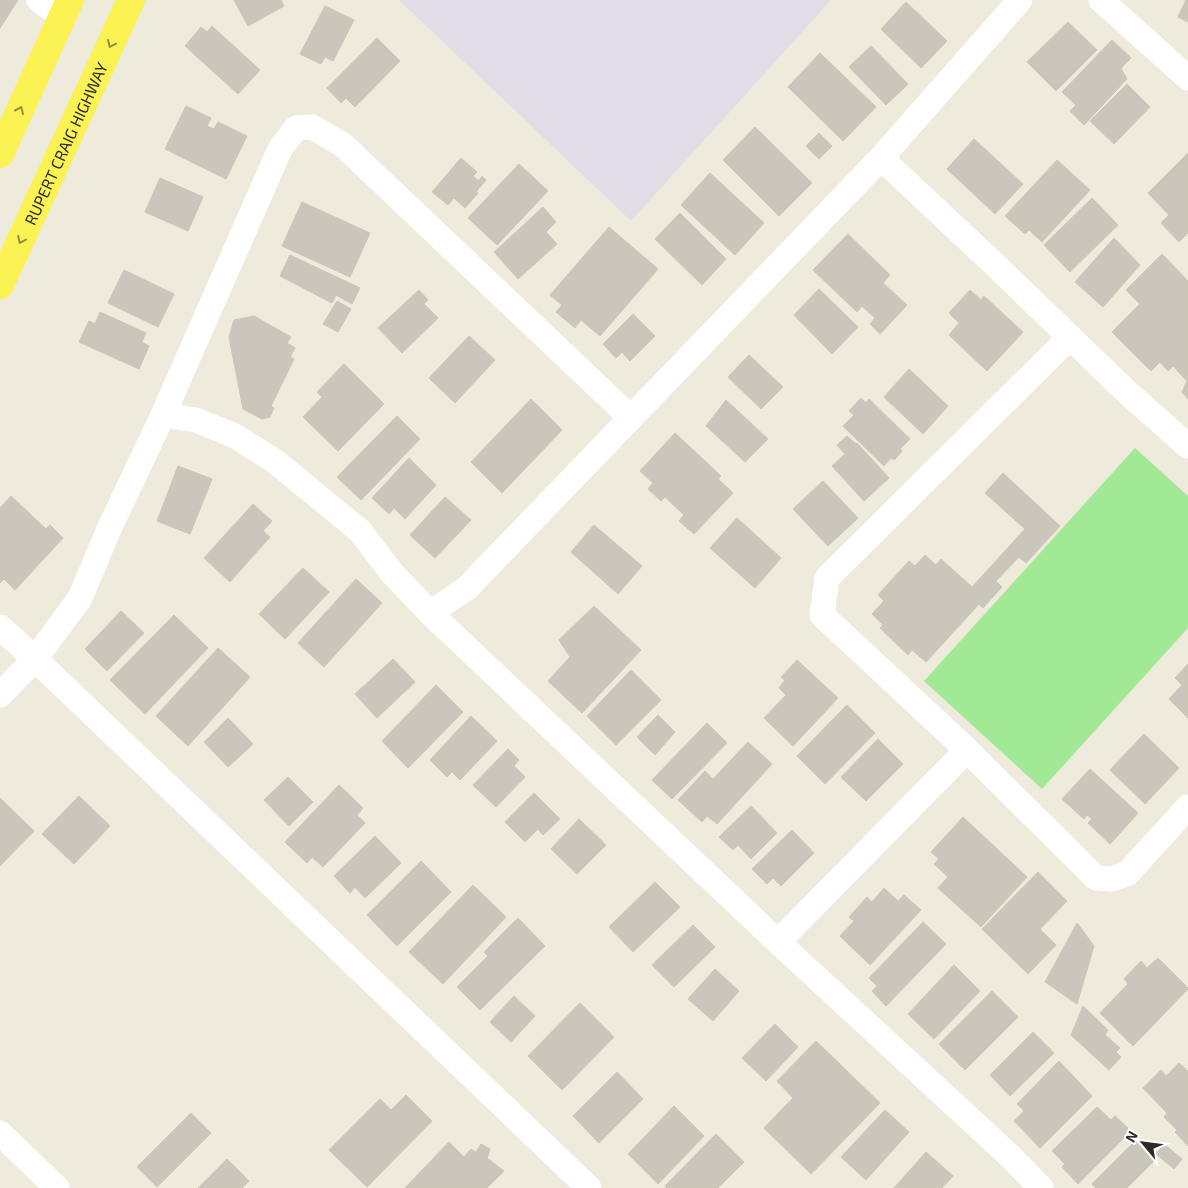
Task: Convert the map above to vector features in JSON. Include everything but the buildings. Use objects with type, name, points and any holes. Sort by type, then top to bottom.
[{"type":"main road","name":"RUPERT CRAIG HIGHWAY","points":[[0,285],[131,0]]},
{"type":"main road","points":[[0,154],[66,8]]},
{"type":"street","points":[[39,0],[66,8]]},
{"type":"street","points":[[430,613],[467,588],[881,158],[1020,0]]},
{"type":"street","points":[[1101,0],[1188,78]]},
{"type":"street","points":[[0,695],[35,659],[80,598],[109,529],[163,415],[280,149],[296,128],[312,127],[344,144],[630,417]]},
{"type":"street","points":[[881,158],[1129,394],[1188,446]]},
{"type":"street","points":[[1070,337],[827,578],[822,614],[967,750],[1096,878],[1111,879],[1127,874],[1188,807]]},
{"type":"street","points":[[163,415],[196,420],[235,436],[276,462],[360,531],[392,573],[430,613],[778,942],[1012,1157],[1041,1188]]},
{"type":"street","points":[[0,627],[589,1188]]},
{"type":"street","points":[[778,942],[967,750]]},
{"type":"street","points":[[0,1133],[57,1188]]},
{"type":"shaded area","points":[[399,0],[831,0],[631,221]]},
{"type":"green space","points":[[1135,448],[1188,496],[1188,628],[1042,789],[924,681]]}]
